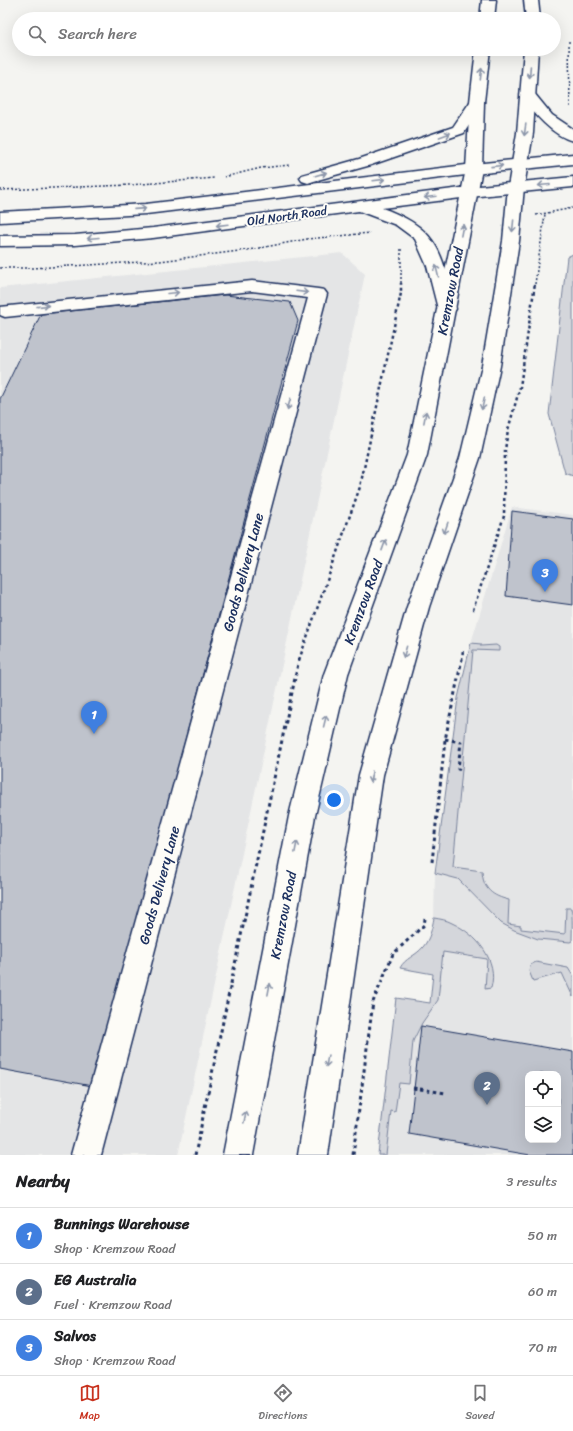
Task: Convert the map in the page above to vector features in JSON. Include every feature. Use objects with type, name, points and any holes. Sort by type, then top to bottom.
[{"type":"street","points":[[488,12],[489,0]]},
{"type":"street","points":[[532,0],[533,12]]},
{"type":"street","name":"Kremzow Road","points":[[238,1155],[302,816],[336,674],[417,455],[474,169],[477,102],[482,56]]},
{"type":"street","points":[[313,1155],[371,775],[418,607],[470,458],[491,366],[512,241],[516,188],[529,96],[532,56]]},
{"type":"street","points":[[529,96],[547,118],[573,136]]},
{"type":"street","points":[[243,197],[365,162],[459,130],[477,102]]},
{"type":"street","name":"Old North Road","points":[[0,217],[146,209],[474,169],[573,159]]},
{"type":"street","name":"Old North Road","points":[[0,241],[75,240],[153,233],[469,192],[573,182]]},
{"type":"street","points":[[358,206],[398,220],[415,229],[432,251],[447,309]]},
{"type":"street","name":"Goods Delivery Lane","points":[[2,314],[41,306],[252,286],[318,294],[86,1155]]},
{"type":"path","points":[[569,41],[570,112]]},
{"type":"path","points":[[223,177],[261,168],[297,164]]},
{"type":"path","points":[[0,190],[130,185],[215,178]]},
{"type":"path","points":[[534,215],[545,214],[559,209],[573,208]]},
{"type":"path","points":[[472,610],[504,516],[505,450],[508,430],[520,387],[545,214]]},
{"type":"path","points":[[432,862],[445,739],[463,649]]},
{"type":"path","points":[[445,739],[461,742],[458,769],[462,770]]},
{"type":"path","points":[[353,1155],[373,1002],[393,954],[424,924],[425,919]]},
{"type":"path","points":[[413,1088],[446,1093]]},
{"type":"shaded area","points":[[342,253],[365,274],[178,1155],[0,1155],[0,288]]},
{"type":"shaded area","points":[[573,254],[573,476],[565,473],[549,414],[567,257]]},
{"type":"shaded area","points":[[512,507],[573,515],[573,1155],[377,1155],[396,998],[430,1003],[433,974],[400,968],[404,962],[423,947],[431,933],[434,918],[435,873],[458,698],[471,643]]},
{"type":"shaded area","points":[[471,643],[481,644],[481,646],[496,645],[499,647],[499,651],[473,650],[453,867],[482,871],[486,887],[493,894],[509,900],[508,924],[521,926],[521,929],[565,934],[566,908],[571,908],[572,941],[570,942],[538,939],[514,930],[501,923],[458,879],[435,873],[458,698]]},
{"type":"shaded area","points":[[434,918],[446,920],[461,928],[484,949],[492,968],[493,978],[491,988],[485,989],[487,959],[443,952],[438,1000],[422,1023],[413,1041],[409,1084],[399,1083],[395,1112],[391,1111],[386,1155],[378,1155],[396,998],[430,1003],[433,974],[400,968],[425,944]]},
{"type":"shaded area","points":[[536,962],[568,968],[573,976],[573,997],[562,973],[533,981],[529,971],[530,965]]},
{"type":"building","points":[[225,295],[290,302],[298,321],[92,1086],[0,1069],[0,399],[41,314]]},
{"type":"building","points":[[512,511],[573,519],[573,605],[506,596]]},
{"type":"building","points":[[421,1026],[573,1052],[573,1155],[530,1155],[409,1134]]},
{"type":"place","name":"Salvos","points":[[545,592]]},
{"type":"place","name":"Bunnings Warehouse","points":[[94,734]]},
{"type":"place","name":"EG Australia","points":[[487,1105]]}]
